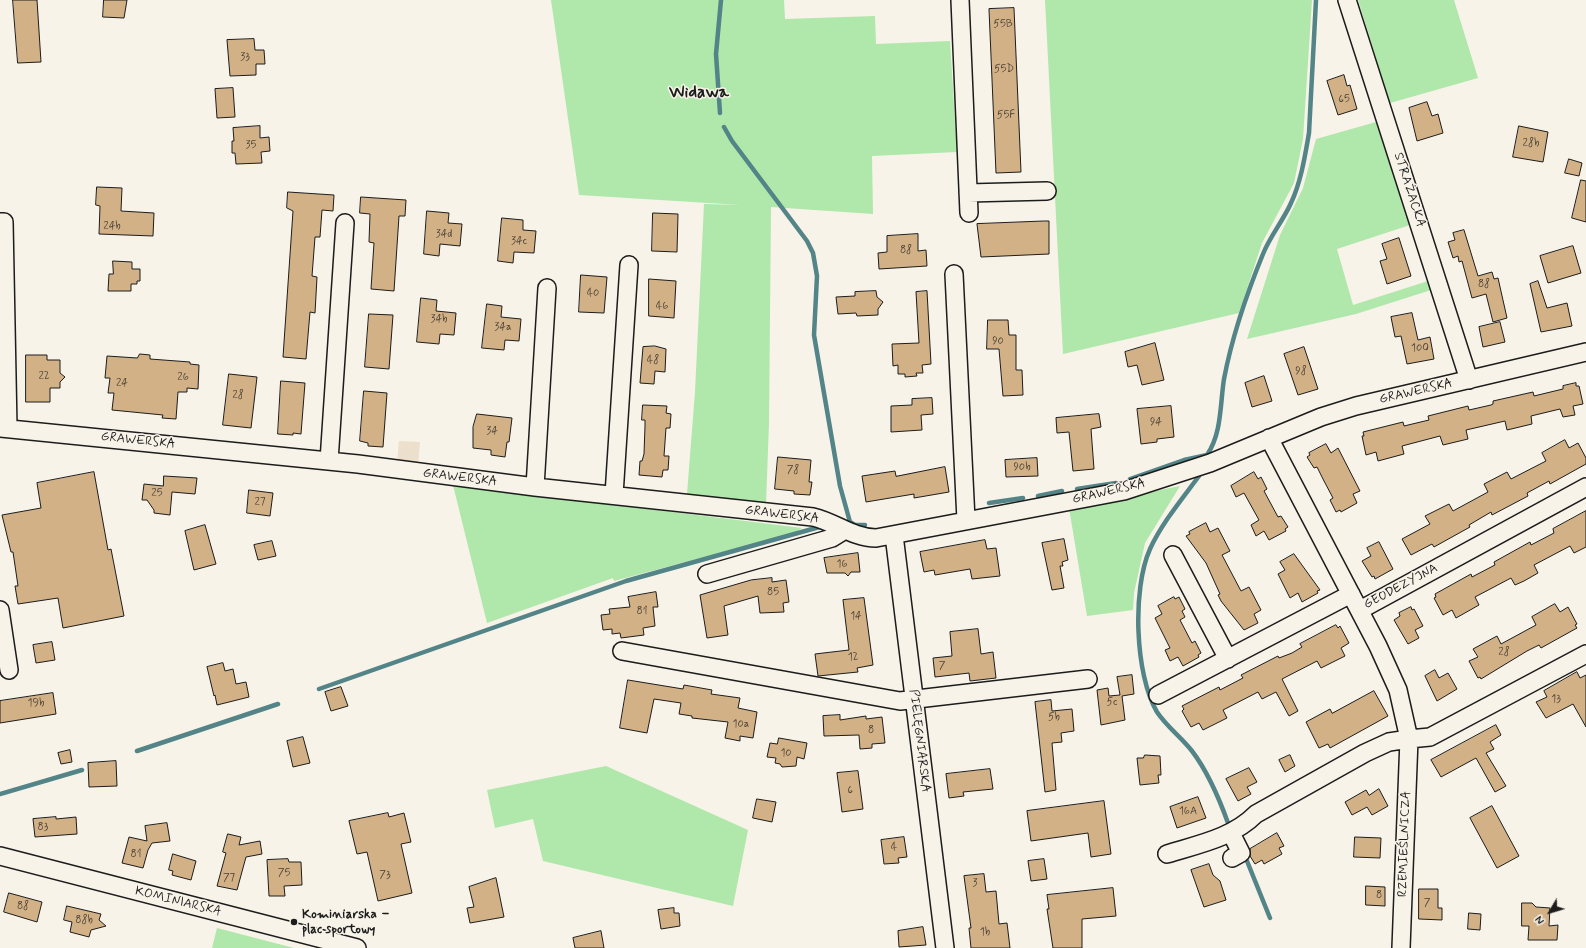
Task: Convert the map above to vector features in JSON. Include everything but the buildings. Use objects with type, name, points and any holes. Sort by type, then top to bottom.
[{"type":"street","points":[[960,0],[969,213]]},
{"type":"street","name":"STRAŻACKA","points":[[1347,0],[1469,380]]},
{"type":"street","points":[[968,193],[1047,191]]},
{"type":"street","points":[[0,222],[4,222],[4,428]]},
{"type":"street","points":[[329,461],[345,222]]},
{"type":"street","points":[[614,495],[629,265]]},
{"type":"street","points":[[954,274],[966,520]]},
{"type":"street","points":[[535,487],[547,288]]},
{"type":"street","name":"GRAWERSKA","points":[[4,428],[329,461],[535,487],[813,517],[824,520],[856,535],[868,538],[894,535],[966,520],[1124,491],[1210,463],[1321,417],[1356,406],[1469,380],[1574,353],[1586,352]]},
{"type":"street","points":[[1269,438],[1351,594]]},
{"type":"street","name":"GEODEZYJNA","points":[[1158,695],[1351,594],[1360,610],[1586,487]]},
{"type":"street","points":[[707,574],[832,538],[845,530]]},
{"type":"street","name":"PIELĘGNIARSKA","points":[[894,535],[945,948]]},
{"type":"street","points":[[1173,555],[1228,658]]},
{"type":"street","points":[[0,610],[9,670]]},
{"type":"street","name":"RZEMIEŚLNICZA","points":[[1360,610],[1398,690],[1409,739],[1401,948]]},
{"type":"street","points":[[622,651],[900,701],[1088,678]]},
{"type":"street","points":[[1166,854],[1238,829],[1256,814],[1365,754],[1389,742],[1430,737],[1586,654]]},
{"type":"street","points":[[1232,858],[1241,853],[1238,829]]},
{"type":"street","name":"KOMINIARSKA","points":[[0,856],[357,948]]},
{"type":"shaded area","points":[[399,441],[420,442],[418,465],[397,463]]},
{"type":"green space","points":[[551,0],[784,0],[785,19],[875,16],[876,44],[950,41],[957,152],[872,156],[873,214],[771,207],[769,422],[766,505],[687,494],[695,392],[704,204],[741,205],[579,195]]},
{"type":"green space","points":[[1045,0],[1312,0],[1303,139],[1294,183],[1262,243],[1239,313],[1063,354]]},
{"type":"green space","points":[[1358,0],[1454,0],[1478,78],[1390,103]]},
{"type":"green space","points":[[1376,122],[1410,225],[1337,249],[1353,305],[1428,281],[1431,290],[1356,314],[1247,339],[1280,235],[1303,188],[1316,139]]},
{"type":"green space","points":[[453,485],[802,528],[794,533],[614,581],[613,578],[487,623]]},
{"type":"green space","points":[[1180,486],[1145,543],[1134,593],[1133,610],[1087,616],[1069,508]]},
{"type":"green space","points":[[606,766],[748,830],[733,906],[543,861],[533,819],[495,828],[487,790]]},
{"type":"green space","points":[[217,928],[294,948],[212,948]]},
{"type":"waterway","points":[[720,113],[716,54],[721,0]]},
{"type":"waterway","points":[[1130,479],[1184,460],[1207,455],[1212,446],[1220,418],[1224,379],[1240,315],[1263,254],[1291,203],[1302,169],[1309,133],[1316,0]]},
{"type":"waterway","points":[[724,127],[732,141],[807,241],[813,253],[817,276],[814,335],[840,486],[850,522],[855,525],[865,525]]},
{"type":"waterway","points":[[1199,476],[1160,530],[1150,549],[1144,566],[1140,586],[1138,632],[1144,677],[1157,712],[1198,759],[1213,786],[1228,823]]},
{"type":"waterway","points":[[1077,489],[1116,483]]},
{"type":"waterway","points":[[1038,496],[1062,491]]},
{"type":"waterway","points":[[989,503],[1023,498]]},
{"type":"waterway","points":[[319,689],[626,581],[823,526]]},
{"type":"waterway","points":[[137,751],[278,704]]},
{"type":"waterway","points":[[0,794],[82,770]]},
{"type":"waterway","points":[[1247,861],[1270,918]]},
{"type":"place","name":"Kominiarska – plac sportowy","points":[[294,922]]},
{"type":"district","name":"Widawa","points":[[699,93]]}]
